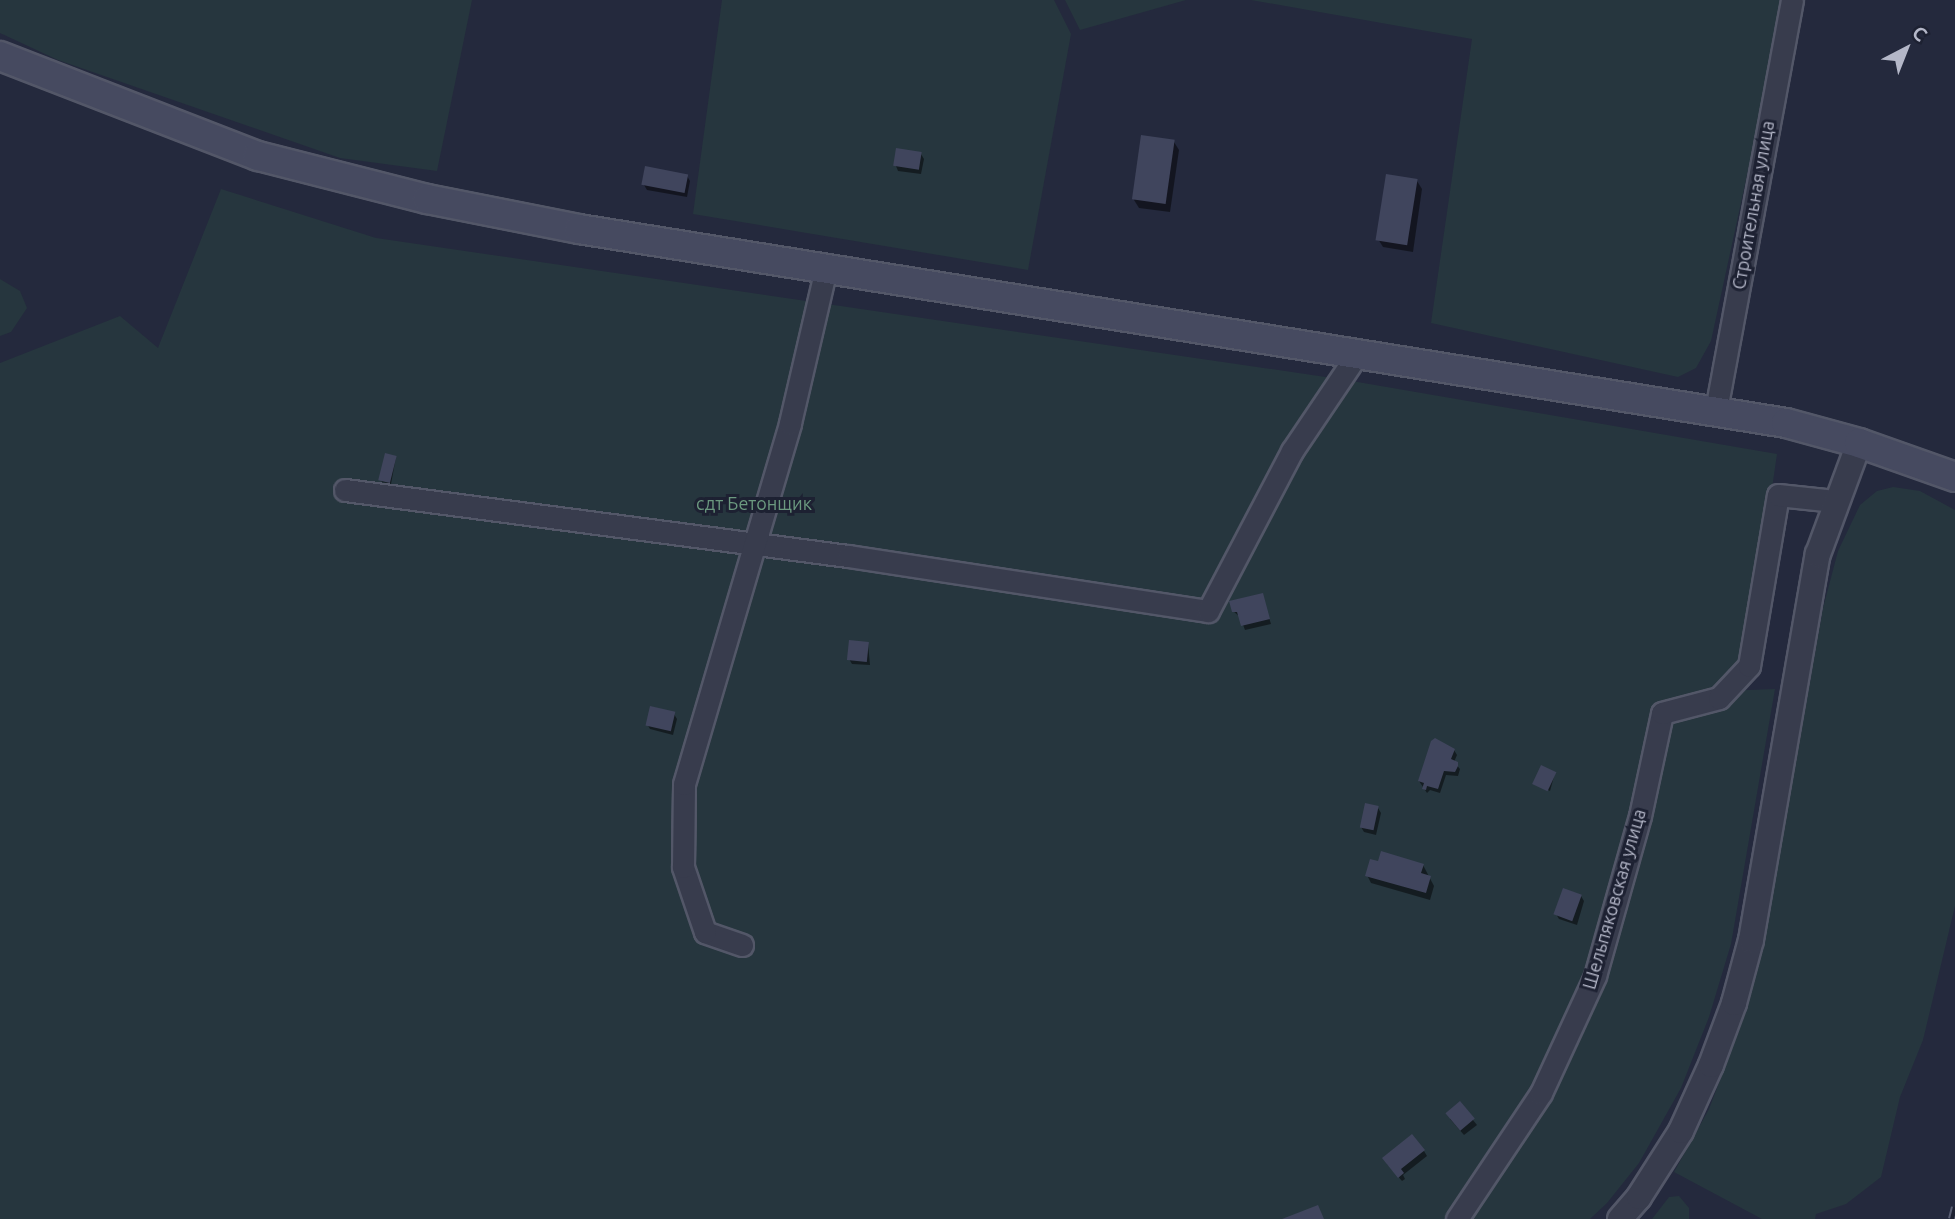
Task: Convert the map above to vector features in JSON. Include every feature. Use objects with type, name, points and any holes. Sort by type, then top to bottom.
[{"type":"main road","points":[[0,56],[258,156],[454,205],[590,231],[1716,410],[1786,423],[1859,443],[1955,477]]},
{"type":"street","name":"Строительная улица","points":[[1716,410],[1792,0]]},
{"type":"street","points":[[742,944],[705,932],[683,867],[684,784],[756,545],[796,399],[826,268]]},
{"type":"street","points":[[345,490],[756,545],[1208,611],[1292,451],[1358,353]]},
{"type":"street","points":[[1620,1219],[1639,1197],[1681,1130],[1711,1065],[1734,1003],[1751,940],[1818,554],[1859,443]]},
{"type":"street","name":"Шельпяковская улица","points":[[1457,1219],[1541,1093],[1595,976],[1640,816],[1662,713],[1719,698],[1749,666],[1777,495],[1835,502]]},
{"type":"green space","points":[[0,0],[472,0],[437,171],[340,158],[58,60],[0,33]]},
{"type":"green space","points":[[722,0],[1054,0],[1071,34],[1028,270],[693,214]]},
{"type":"green space","points":[[1065,0],[1186,0],[1080,30]]},
{"type":"green space","points":[[1251,0],[1785,0],[1711,341],[1696,368],[1678,377],[1431,323],[1472,39]]},
{"type":"green space","name":"сдт Бетонщик","points":[[221,189],[376,238],[1346,380],[1777,454],[1749,647],[1723,691],[1775,689],[1731,944],[1709,1017],[1681,1088],[1639,1163],[1607,1203],[1590,1219],[0,1219],[0,363],[120,316],[158,348]]},
{"type":"green space","points":[[0,279],[20,291],[27,308],[11,332],[0,336]]},
{"type":"green space","points":[[1893,487],[1920,491],[1955,510],[1955,906],[1923,1040],[1900,1097],[1881,1177],[1846,1204],[1816,1214],[1815,1219],[1762,1219],[1674,1172],[1709,1109],[1747,1009],[1773,893],[1823,608],[1838,551],[1860,505],[1877,491]]},
{"type":"green space","points":[[1679,1196],[1689,1208],[1689,1219],[1652,1219],[1669,1197]]},
{"type":"building","points":[[1141,135],[1175,140],[1166,204],[1132,199]]},
{"type":"building","points":[[896,148],[922,152],[919,170],[893,166]]},
{"type":"building","points":[[645,166],[688,174],[685,193],[641,185]]},
{"type":"building","points":[[1386,174],[1418,179],[1407,245],[1376,240]]},
{"type":"building","points":[[385,453],[397,456],[390,483],[378,480]]},
{"type":"building","points":[[1263,593],[1270,619],[1241,626],[1237,612],[1232,612],[1229,601]]},
{"type":"building","points":[[849,640],[869,642],[867,662],[847,660]]},
{"type":"building","points":[[650,706],[675,712],[671,731],[646,725]]},
{"type":"building","points":[[1435,738],[1455,749],[1451,759],[1458,762],[1458,766],[1455,772],[1444,771],[1438,789],[1427,786],[1426,790],[1422,789],[1424,783],[1418,781],[1431,741]]},
{"type":"building","points":[[1541,765],[1556,772],[1548,791],[1532,784]]},
{"type":"building","points":[[1365,803],[1379,806],[1373,830],[1360,827]]},
{"type":"building","points":[[1381,851],[1424,864],[1421,873],[1431,876],[1426,893],[1365,876],[1370,859],[1378,861]]},
{"type":"building","points":[[1563,888],[1582,895],[1572,921],[1553,914]]},
{"type":"building","points":[[1460,1101],[1475,1119],[1460,1131],[1445,1113]]},
{"type":"building","points":[[1412,1134],[1425,1150],[1401,1169],[1404,1173],[1398,1178],[1382,1158]]},
{"type":"building","points":[[1318,1205],[1324,1219],[1282,1219]]},
{"type":"railway","points":[[1952,1219],[1955,1207]]}]
